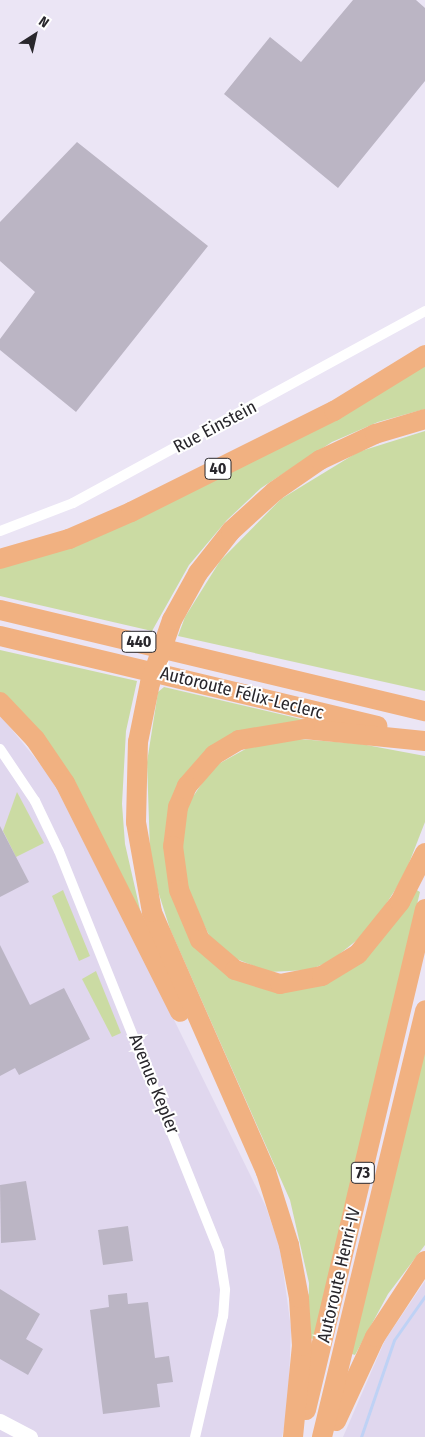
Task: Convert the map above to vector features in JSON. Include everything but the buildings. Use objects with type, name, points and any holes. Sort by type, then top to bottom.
[{"type":"highway","name":"40","points":[[0,559],[69,539],[131,512],[334,411],[425,355]]},
{"type":"highway","points":[[293,1437],[302,1346],[299,1298],[289,1245],[266,1172],[168,954],[146,890],[134,802],[145,701],[172,620],[219,545],[275,491],[337,450],[425,419]]},
{"type":"highway","name":"Autoroute Félix-Leclerc","points":[[0,610],[278,674],[425,712]]},
{"type":"highway","name":"Autoroute Félix-Leclerc","points":[[0,636],[425,739]]},
{"type":"highway","points":[[278,674],[425,701]]},
{"type":"highway","points":[[0,702],[35,739],[65,784],[232,1114],[266,1172]]},
{"type":"highway","points":[[425,739],[305,729],[239,740],[214,754],[186,786],[178,807],[173,846],[179,890],[200,940],[235,970],[280,984],[322,976],[358,954],[397,908],[425,853]]},
{"type":"highway","name":"Autoroute Henri-IV","points":[[300,1437],[425,909]]},
{"type":"highway","name":"Autoroute Henri-IV","points":[[322,1437],[425,1010]]},
{"type":"highway","points":[[330,1437],[375,1337],[425,1261]]},
{"type":"street","name":"Rue Einstein","points":[[0,531],[73,503],[425,311]]},
{"type":"street","name":"Avenue Kepler","points":[[0,749],[36,801],[52,835],[219,1251],[225,1290],[223,1316],[196,1437]]},
{"type":"street","points":[[0,1421],[30,1437]]},
{"type":"shaded area","points":[[0,715],[49,775],[95,859],[266,1207],[280,1248],[291,1328],[288,1409],[282,1437],[0,1437]]},
{"type":"shaded area","points":[[425,1281],[425,1437],[343,1437],[385,1340]]},
{"type":"green space","points":[[425,364],[425,409],[378,422],[332,442],[261,488],[227,520],[189,565],[152,631],[0,596],[0,566]]},
{"type":"green space","points":[[425,431],[425,691],[178,636],[185,617],[220,561],[281,499],[358,452]]},
{"type":"green space","points":[[0,650],[137,681],[126,731],[122,804],[125,844],[141,914],[0,693]]},
{"type":"green space","points":[[164,687],[318,723],[233,736],[169,812],[204,955],[317,985],[415,889],[420,892],[314,1339],[308,1338],[309,1283],[290,1200],[170,929],[158,891],[150,851],[147,762],[158,692]]},
{"type":"green space","points":[[299,739],[361,744],[425,756],[425,822],[404,876],[379,915],[357,940],[331,961],[309,970],[269,972],[229,956],[211,939],[188,893],[181,843],[188,804],[213,767],[251,746]]},
{"type":"green space","points":[[17,792],[44,843],[16,857],[3,831]]},
{"type":"green space","points":[[63,890],[90,956],[79,961],[52,896]]},
{"type":"green space","points":[[96,971],[121,1033],[112,1037],[82,979]]},
{"type":"green space","points":[[425,1035],[425,1245],[388,1294],[355,1355],[349,1353]]},
{"type":"waterway","points":[[361,1437],[394,1340],[425,1296]]}]
